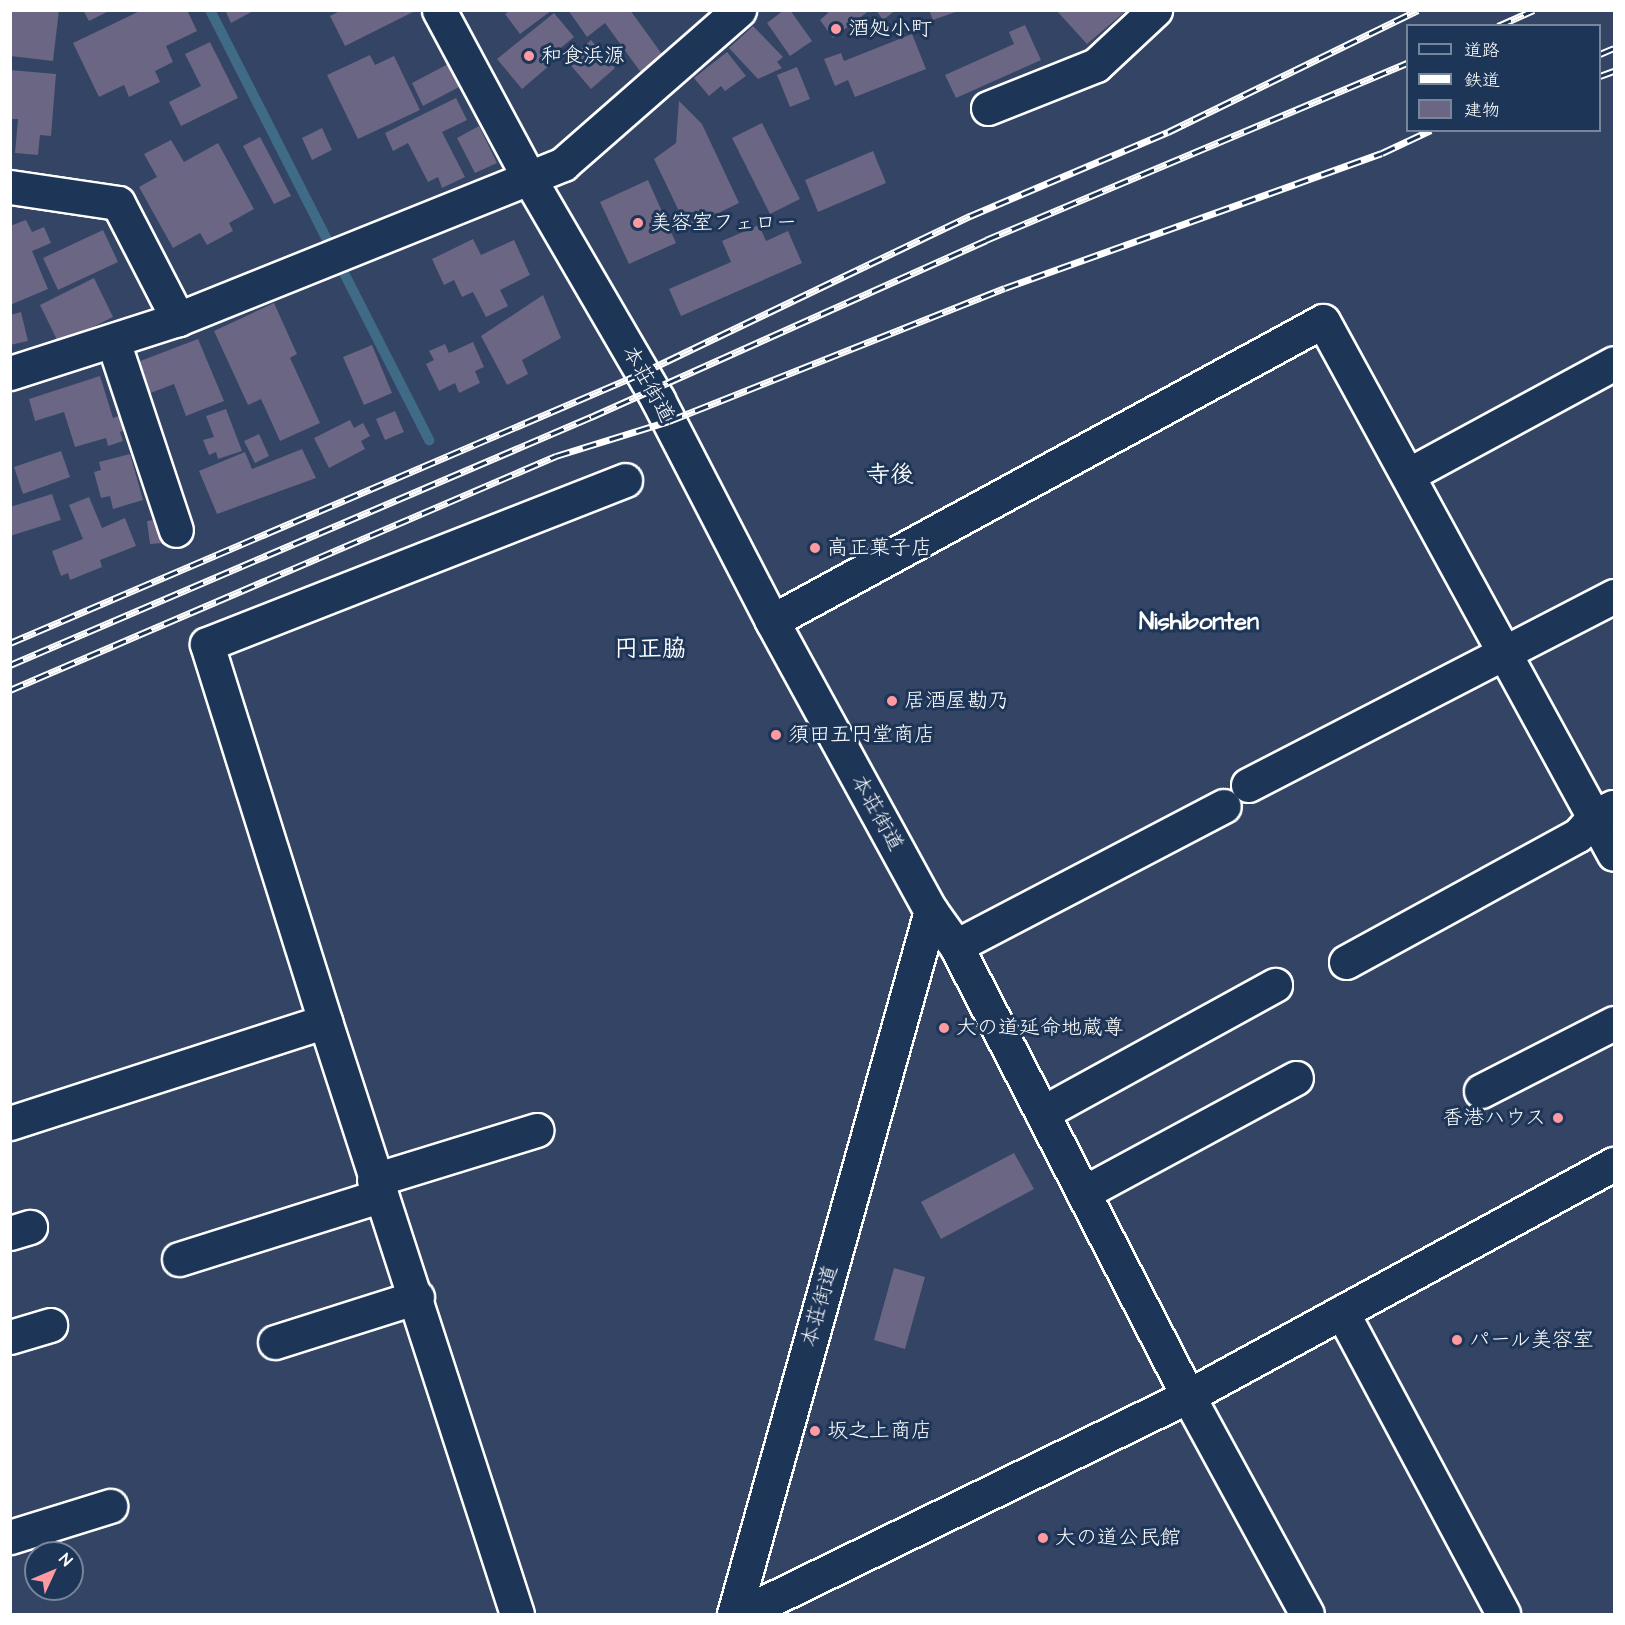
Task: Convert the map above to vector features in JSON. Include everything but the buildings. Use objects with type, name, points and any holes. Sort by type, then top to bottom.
[{"type":"street","name":"本荘街道","points":[[439,10],[529,178],[658,400],[772,621],[931,911],[734,1614]]},
{"type":"street","points":[[10,373],[178,319],[563,164],[739,10]]},
{"type":"street","points":[[987,108],[1096,65],[1155,10]]},
{"type":"street","points":[[10,187],[118,203],[178,319]]},
{"type":"street","points":[[772,621],[1323,321],[1504,654],[1605,811],[1614,854]]},
{"type":"street","points":[[112,341],[176,530]]},
{"type":"street","points":[[1408,475],[1614,363]]},
{"type":"street","points":[[517,1614],[417,1297],[377,1188],[207,644],[625,480]]},
{"type":"street","points":[[1248,785],[1614,596]]},
{"type":"street","points":[[956,946],[1224,806]]},
{"type":"street","points":[[1346,962],[1578,836],[1605,811]]},
{"type":"street","points":[[931,911],[956,946],[1188,1396],[1307,1614]]},
{"type":"street","points":[[1042,1113],[1275,986]]},
{"type":"street","points":[[10,1123],[325,1021]]},
{"type":"street","points":[[1481,1091],[1614,1023]]},
{"type":"street","points":[[1083,1193],[1296,1078]]},
{"type":"street","points":[[179,1259],[537,1130]]},
{"type":"street","points":[[741,1614],[1188,1396],[1614,1164]]},
{"type":"street","points":[[275,1342],[417,1297]]},
{"type":"street","points":[[1342,1312],[1503,1614]]},
{"type":"street","points":[[10,1337],[50,1325]]},
{"type":"street","points":[[10,1536],[110,1506]]},
{"type":"waterway","points":[[210,10],[429,440]]},
{"type":"railway","points":[[10,643],[642,373],[970,216],[1168,132],[1418,10]]},
{"type":"railway","points":[[1502,24],[1534,10]]},
{"type":"railway","points":[[1601,54],[1614,48]]},
{"type":"railway","points":[[10,665],[591,417],[986,240],[1406,64]]},
{"type":"railway","points":[[1601,76],[1614,71]]},
{"type":"railway","points":[[10,690],[556,456],[669,421],[1005,288],[1382,153],[1427,132]]},
{"type":"place","name":"酒処小町","points":[[836,29]]},
{"type":"place","name":"和食浜源","points":[[529,56]]},
{"type":"place","name":"美容室フェロー","points":[[638,223]]},
{"type":"place","name":"高正菓子店","points":[[815,548]]},
{"type":"place","name":"居酒屋勘乃","points":[[892,701]]},
{"type":"place","name":"須田五円堂商店","points":[[776,735]]},
{"type":"place","name":"大の道延命地蔵尊","points":[[944,1028]]},
{"type":"place","name":"香港ハウス","points":[[1558,1118]]},
{"type":"place","name":"パール美容室","points":[[1457,1340]]},
{"type":"place","name":"坂之上商店","points":[[815,1431]]},
{"type":"place","name":"大の道公民館","points":[[1043,1538]]},
{"type":"district","name":"寺後","points":[[890,476]]},
{"type":"district","name":"Nishibonten","points":[[1199,623]]},
{"type":"district","name":"円正脇","points":[[650,650]]}]
